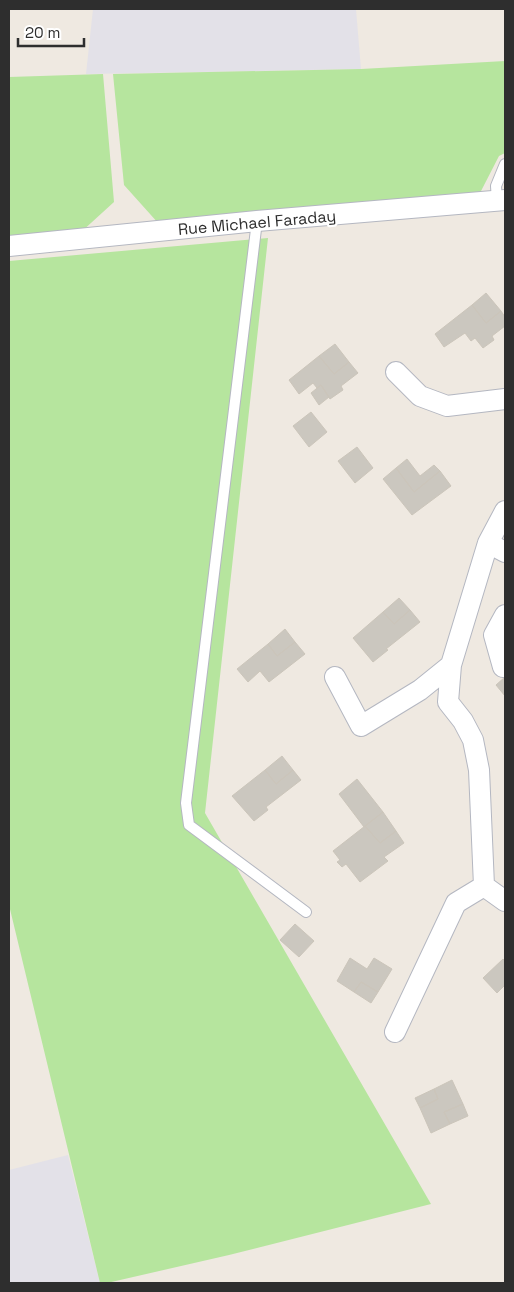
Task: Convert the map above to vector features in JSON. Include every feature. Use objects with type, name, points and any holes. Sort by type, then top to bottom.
[{"type":"street","name":"Rue Michael Faraday","points":[[9,246],[257,221],[501,200]]},
{"type":"street","points":[[396,372],[420,396],[447,406],[505,399]]},
{"type":"street","points":[[484,886],[479,770],[473,740],[463,721],[448,702],[451,665],[497,548],[505,511]]},
{"type":"street","points":[[502,667],[494,635],[505,615]]},
{"type":"street","points":[[335,677],[361,726],[420,690],[451,665]]},
{"type":"street","points":[[484,886],[505,901]]},
{"type":"street","points":[[395,1032],[456,903],[484,886]]},
{"type":"lane","points":[[501,200],[496,186],[505,164]]},
{"type":"lane","points":[[257,221],[186,804],[189,825],[306,912]]},
{"type":"shaded area","points":[[93,9],[356,9],[361,69],[86,74]]},
{"type":"shaded area","points":[[68,1155],[100,1283],[9,1283],[9,1170]]},
{"type":"green space","points":[[505,61],[505,153],[499,156],[480,193],[159,224],[124,185],[113,74],[361,69]]},
{"type":"green space","points":[[103,74],[114,202],[80,233],[9,239],[9,77]]},
{"type":"green space","points":[[268,238],[205,813],[431,1204],[229,1255],[100,1283],[9,905],[9,261]]},
{"type":"building","points":[[486,293],[501,311],[486,323],[472,305]]},
{"type":"building","points":[[472,305],[486,323],[501,311],[505,317],[505,326],[492,336],[494,340],[483,348],[475,338],[471,341],[465,333],[444,347],[435,334]]},
{"type":"building","points":[[335,344],[349,362],[334,374],[319,356]]},
{"type":"building","points":[[319,356],[334,374],[349,362],[358,373],[341,386],[343,390],[330,399],[321,385],[317,388],[313,383],[299,394],[289,380]]},
{"type":"building","points":[[321,385],[329,397],[319,405],[311,393]]},
{"type":"building","points":[[311,412],[327,432],[309,447],[293,426]]},
{"type":"building","points":[[357,447],[373,468],[355,483],[338,461]]},
{"type":"building","points":[[407,459],[420,476],[434,465],[440,471],[414,492],[396,468]]},
{"type":"building","points":[[396,468],[414,492],[440,471],[451,486],[412,515],[383,479]]},
{"type":"building","points":[[399,598],[410,610],[394,624],[383,612]]},
{"type":"building","points":[[410,610],[420,622],[373,662],[353,638],[383,612],[394,624]]},
{"type":"building","points":[[285,629],[295,642],[277,656],[268,644]]},
{"type":"building","points":[[295,642],[305,654],[269,682],[260,671],[248,682],[237,669],[268,644],[277,656]]},
{"type":"building","points":[[505,677],[505,696],[496,685]]},
{"type":"building","points":[[282,756],[293,770],[276,784],[265,770]]},
{"type":"building","points":[[265,770],[276,784],[293,770],[301,780],[266,807],[268,810],[254,821],[232,796]]},
{"type":"building","points":[[357,779],[383,812],[364,827],[339,794]]},
{"type":"building","points":[[383,812],[396,831],[380,843],[365,826]]},
{"type":"building","points":[[365,826],[380,843],[396,831],[404,843],[384,857],[388,861],[360,882],[346,864],[342,867],[337,862],[340,860],[333,851]]},
{"type":"building","points":[[295,924],[314,941],[299,957],[280,940]]},
{"type":"building","points":[[350,958],[367,969],[374,958],[392,969],[378,992],[361,982],[354,992],[337,981]]},
{"type":"building","points":[[503,959],[505,961],[505,985],[497,993],[483,978]]},
{"type":"building","points":[[361,982],[378,992],[371,1003],[354,992]]},
{"type":"building","points":[[452,1080],[463,1104],[444,1112],[450,1124],[431,1133],[420,1108],[438,1099],[434,1089]]},
{"type":"building","points":[[434,1089],[438,1099],[420,1108],[415,1098]]},
{"type":"building","points":[[463,1104],[468,1116],[450,1124],[444,1112]]}]
